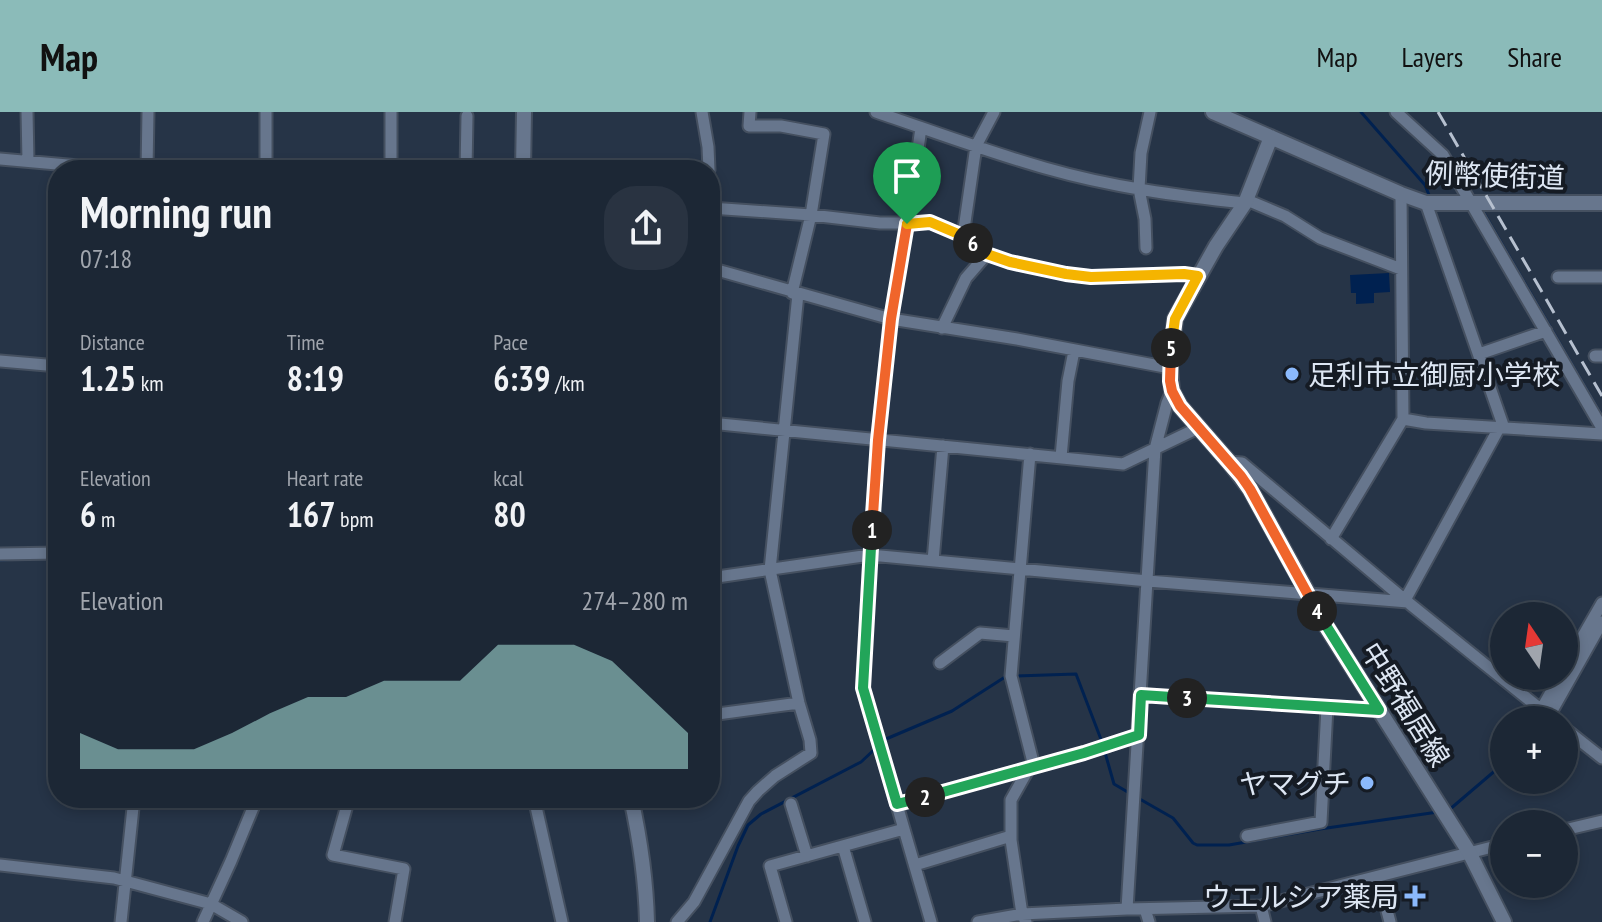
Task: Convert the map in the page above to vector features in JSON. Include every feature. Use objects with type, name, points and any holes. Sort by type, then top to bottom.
[{"type":"main road","points":[[523,160],[524,112]]},
{"type":"main road","name":"例幣使街道","points":[[1215,112],[1426,203],[1602,203]]},
{"type":"main road","name":"中野福居線","points":[[1271,137],[1246,201],[1216,246],[1175,319],[1170,368],[1172,391],[1180,406],[1250,489],[1307,595],[1469,852],[1504,922]]},
{"type":"main road","points":[[633,808],[646,889],[647,922]]},
{"type":"street","points":[[27,112],[28,161]]},
{"type":"street","points":[[147,160],[148,112]]},
{"type":"street","points":[[266,112],[266,160]]},
{"type":"street","points":[[391,112],[391,160]]},
{"type":"street","points":[[702,112],[709,160]]},
{"type":"street","points":[[677,922],[694,902],[749,801],[775,776],[811,753],[770,570],[795,294],[824,134],[781,126],[749,126],[750,112]]},
{"type":"street","points":[[876,112],[1047,169],[1178,196],[1246,201],[1285,216],[1320,238],[1401,269]]},
{"type":"street","points":[[963,236],[976,146],[994,112]]},
{"type":"street","points":[[1146,248],[1145,219],[1139,189],[1141,153],[1150,112]]},
{"type":"street","points":[[1396,112],[1443,155],[1602,431]]},
{"type":"street","points":[[466,160],[467,116]]},
{"type":"street","points":[[921,128],[891,319],[878,440],[863,688],[931,922]]},
{"type":"street","points":[[0,159],[48,163]]},
{"type":"street","points":[[1331,539],[1403,419],[1401,194]]},
{"type":"street","points":[[1407,601],[1501,428],[1479,354],[1426,203]]},
{"type":"street","points":[[720,209],[880,223],[930,222],[963,236],[987,254],[1066,274],[1091,277],[1198,276]]},
{"type":"street","points":[[942,328],[966,278],[987,254]]},
{"type":"street","points":[[720,271],[891,319],[1170,368]]},
{"type":"street","points":[[1558,277],[1602,277]]},
{"type":"street","points":[[1479,354],[1546,331]]},
{"type":"street","points":[[1061,457],[1074,351]]},
{"type":"street","points":[[0,361],[48,365]]},
{"type":"street","points":[[1127,909],[1155,449],[1172,391]]},
{"type":"street","points":[[1403,419],[1501,428],[1602,431]]},
{"type":"street","points":[[720,424],[1123,464],[1198,428]]},
{"type":"street","points":[[933,561],[943,446]]},
{"type":"street","points":[[1024,918],[1011,836],[1011,800],[1032,767],[1011,676],[1030,454]]},
{"type":"street","points":[[1229,462],[1242,463],[1537,706]]},
{"type":"street","points":[[0,554],[48,553]]},
{"type":"street","points":[[720,577],[870,555],[1307,595],[1407,601]]},
{"type":"street","points":[[1578,645],[1602,603]]},
{"type":"street","points":[[1553,706],[1602,622]]},
{"type":"street","points":[[940,663],[980,633],[1014,636]]},
{"type":"street","points":[[1141,695],[1379,710]]},
{"type":"street","points":[[720,714],[799,703]]},
{"type":"street","points":[[1247,836],[1321,822],[1327,707]]},
{"type":"street","points":[[897,804],[1139,735]]},
{"type":"street","points":[[1578,739],[1602,758]]},
{"type":"street","points":[[791,804],[807,856]]},
{"type":"street","points":[[121,922],[133,808]]},
{"type":"street","points":[[203,922],[253,808]]},
{"type":"street","points":[[346,808],[333,855],[404,869],[395,922]]},
{"type":"street","points":[[536,808],[562,922]]},
{"type":"street","points":[[1578,827],[1602,821]]},
{"type":"street","points":[[786,922],[770,866],[904,829]]},
{"type":"street","points":[[915,865],[1011,836]]},
{"type":"street","points":[[843,846],[865,922]]},
{"type":"street","points":[[978,922],[1127,909],[1261,906],[1490,847]]},
{"type":"street","points":[[0,865],[114,878],[211,904],[242,922]]},
{"type":"street","points":[[1378,877],[1390,922]]},
{"type":"street","points":[[1261,906],[1265,922]]},
{"type":"street","points":[[1145,909],[1149,922]]},
{"type":"water","points":[[1389,273],[1390,292],[1374,293],[1374,303],[1356,304],[1356,293],[1351,293],[1350,275]]},
{"type":"waterway","points":[[1361,112],[1425,185],[1429,195]]},
{"type":"waterway","points":[[1484,213],[1602,416]]},
{"type":"waterway","points":[[0,560],[20,559]]},
{"type":"waterway","points":[[1016,676],[1076,674],[1102,742]]},
{"type":"waterway","points":[[882,743],[952,711],[1009,677]]},
{"type":"waterway","points":[[710,922],[748,825],[761,814],[861,762],[876,748]]},
{"type":"waterway","points":[[1104,749],[1114,784],[1131,794]]},
{"type":"waterway","points":[[1449,810],[1490,775]]},
{"type":"waterway","points":[[1138,798],[1173,818],[1197,845],[1229,845],[1438,812]]},
{"type":"railway","points":[[1438,112],[1602,396]]},
{"type":"place","name":"足利市立御厨小学校","points":[[1292,374]]},
{"type":"place","name":"ヤマグチ","points":[[1367,783]]},
{"type":"place","name":"ウエルシア薬局","points":[[1415,896]]},
{"type":"route","points":[[930,222],[963,236],[987,254],[1066,274],[1091,277],[1198,276],[1175,319],[1170,368],[1172,391],[1180,406],[1250,489],[1307,595],[1379,710],[1141,695],[1139,735],[897,804],[863,688],[878,440],[891,319],[907,224],[930,222]]}]
